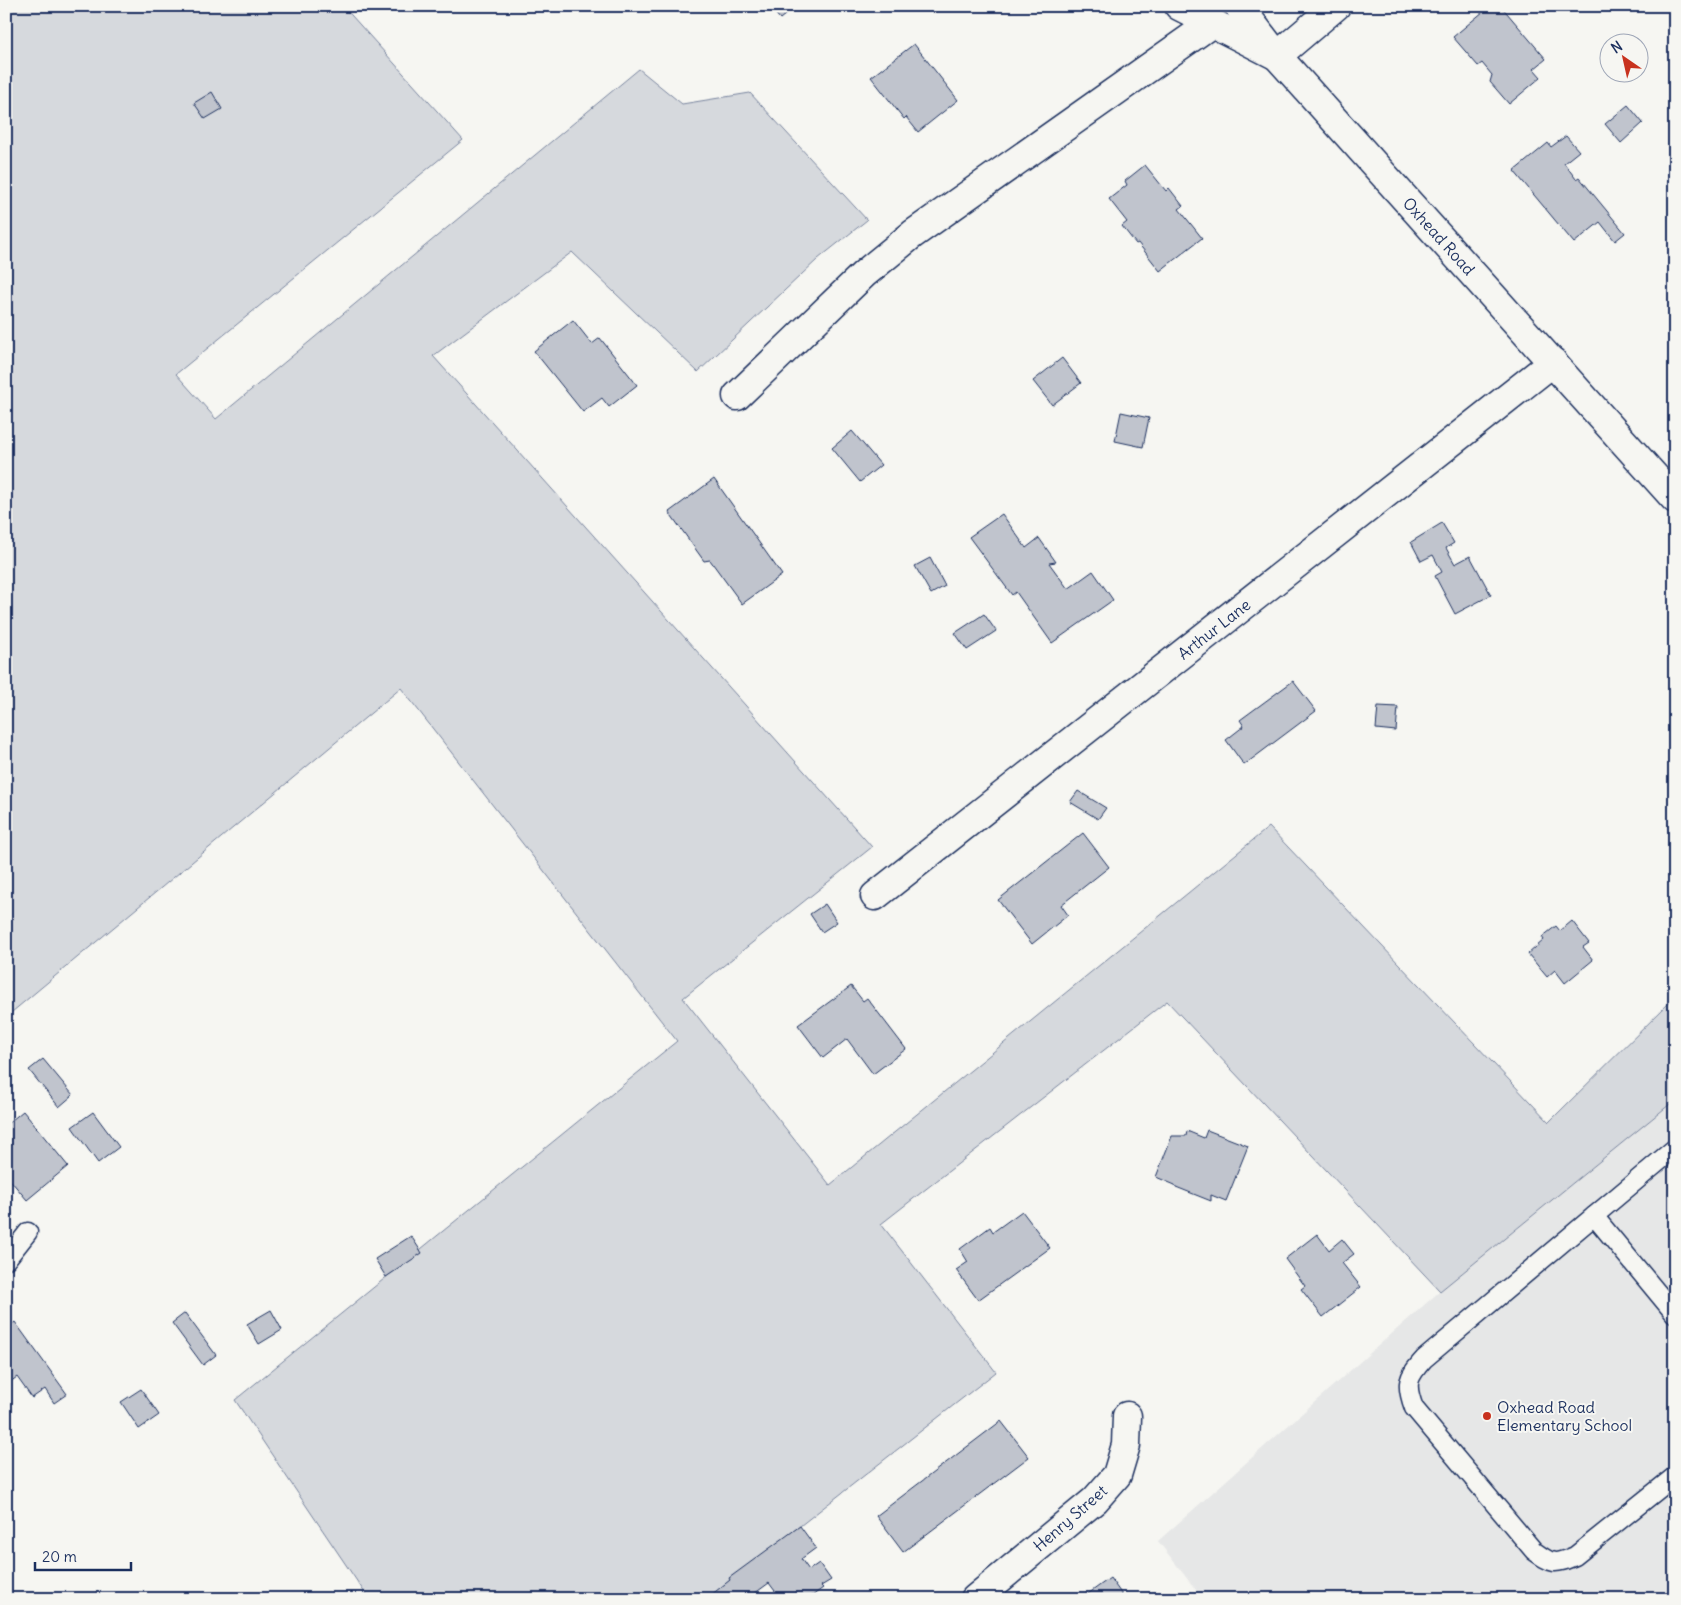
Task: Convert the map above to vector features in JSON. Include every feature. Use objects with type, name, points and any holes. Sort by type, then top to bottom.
[{"type":"street","name":"Oxhead Road","points":[[1179,6],[1277,56],[1675,499]]},
{"type":"street","points":[[1239,6],[1277,56],[1336,6]]},
{"type":"street","points":[[737,396],[864,274],[913,234],[1212,23]]},
{"type":"street","name":"Arthur Lane","points":[[875,896],[1552,362]]},
{"type":"street","name":"Henry Street","points":[[975,1599],[1095,1500],[1117,1475],[1126,1445],[1127,1416]]},
{"type":"lane","points":[[1675,1148],[1424,1359],[1410,1375],[1409,1394],[1414,1408],[1534,1551],[1547,1560],[1559,1563],[1575,1556],[1675,1476]]},
{"type":"lane","points":[[1594,1216],[1675,1314]]},
{"type":"lane","points":[[6,1260],[28,1232]]},
{"type":"shaded area","points":[[6,6],[343,6],[463,140],[176,374],[216,419],[639,69],[682,104],[750,93],[867,220],[818,259],[698,372],[572,252],[433,356],[872,847],[683,998],[830,1185],[1269,827],[1549,1122],[1675,997],[1675,1100],[1440,1291],[1167,1001],[881,1224],[996,1372],[707,1599],[369,1599],[235,1400],[677,1041],[401,688],[6,1017]]},
{"type":"shaded area","name":"Oxhead Road Elementary School","points":[[1675,1100],[1675,1599],[1203,1599],[1158,1541],[1440,1291]]},
{"type":"building","points":[[769,6],[796,6],[780,19]]},
{"type":"building","points":[[1490,6],[1501,6],[1546,59],[1534,69],[1541,77],[1509,104],[1490,82],[1492,75],[1482,63],[1478,66],[1453,37]]},
{"type":"building","points":[[914,44],[958,100],[918,132],[906,117],[904,119],[871,77]]},
{"type":"building","points":[[212,92],[222,109],[205,119],[194,103]]},
{"type":"building","points":[[1628,105],[1643,123],[1621,143],[1605,124]]},
{"type":"building","points":[[1566,136],[1579,151],[1564,163],[1576,179],[1579,177],[1625,233],[1615,241],[1600,222],[1574,243],[1514,171],[1548,143],[1551,147]]},
{"type":"building","points":[[1145,165],[1166,191],[1169,188],[1183,206],[1179,209],[1202,238],[1160,271],[1122,226],[1127,222],[1109,199],[1127,185],[1125,181]]},
{"type":"building","points":[[573,320],[592,344],[600,338],[637,385],[609,407],[602,398],[583,412],[534,351]]},
{"type":"building","points":[[1062,358],[1081,383],[1052,405],[1033,381]]},
{"type":"building","points":[[1121,412],[1149,418],[1143,447],[1115,441]]},
{"type":"building","points":[[852,431],[881,465],[860,482],[832,448]]},
{"type":"building","points":[[714,479],[782,575],[742,604],[710,560],[704,561],[669,512]]},
{"type":"building","points":[[1002,514],[1026,548],[1039,538],[1056,562],[1049,563],[1068,589],[1093,571],[1113,600],[1052,643],[1016,592],[1012,595],[969,537]]},
{"type":"building","points":[[1442,523],[1454,543],[1446,548],[1455,564],[1470,556],[1491,595],[1455,614],[1435,576],[1442,572],[1433,555],[1421,561],[1411,542]]},
{"type":"building","points":[[930,558],[945,586],[931,594],[915,566]]},
{"type":"building","points":[[984,614],[996,631],[967,650],[955,633]]},
{"type":"building","points":[[1293,681],[1316,711],[1244,765],[1226,740],[1244,726],[1240,720]]},
{"type":"building","points":[[1378,706],[1398,707],[1396,731],[1376,729]]},
{"type":"building","points":[[1078,791],[1106,808],[1098,819],[1070,802]]},
{"type":"building","points":[[1083,833],[1109,867],[1061,905],[1068,915],[1032,944],[998,900]]},
{"type":"building","points":[[825,904],[837,922],[822,932],[810,914]]},
{"type":"building","points":[[1572,921],[1589,943],[1583,947],[1593,960],[1565,983],[1555,970],[1547,977],[1528,954],[1544,940],[1542,937],[1556,926],[1560,931]]},
{"type":"building","points":[[851,986],[863,1001],[867,998],[906,1049],[873,1074],[847,1039],[823,1058],[798,1025]]},
{"type":"building","points":[[43,1059],[73,1095],[59,1107],[29,1070]]},
{"type":"building","points":[[23,1111],[68,1166],[27,1200],[6,1175],[6,1125]]},
{"type":"building","points":[[93,1112],[119,1147],[98,1163],[72,1127]]},
{"type":"building","points":[[1207,1130],[1248,1146],[1226,1201],[1211,1195],[1211,1201],[1156,1177],[1172,1136],[1186,1136],[1187,1131],[1204,1138]]},
{"type":"building","points":[[1022,1211],[1050,1248],[978,1300],[956,1270],[968,1262],[960,1249],[990,1227],[993,1232]]},
{"type":"building","points":[[1317,1234],[1329,1250],[1342,1239],[1354,1254],[1342,1263],[1361,1287],[1323,1317],[1301,1289],[1305,1286],[1285,1259]]},
{"type":"building","points":[[411,1236],[422,1253],[386,1277],[375,1259]]},
{"type":"building","points":[[271,1310],[282,1330],[259,1344],[247,1324]]},
{"type":"building","points":[[185,1313],[216,1355],[203,1365],[172,1323]]},
{"type":"building","points":[[15,1322],[67,1394],[54,1403],[45,1389],[32,1398],[17,1377],[6,1385],[6,1328]]},
{"type":"building","points":[[141,1389],[159,1415],[139,1429],[121,1402]]},
{"type":"building","points":[[1001,1421],[1029,1457],[903,1552],[876,1516]]},
{"type":"building","points":[[800,1526],[816,1548],[801,1559],[809,1570],[819,1563],[831,1580],[821,1586],[823,1588],[812,1596],[814,1599],[781,1599],[769,1583],[747,1599],[706,1599],[730,1580],[729,1578]]},
{"type":"building","points":[[1110,1578],[1125,1599],[1081,1599]]},
{"type":"place","name":"Oxhead Road Elementary School","points":[[1487,1416]]}]
